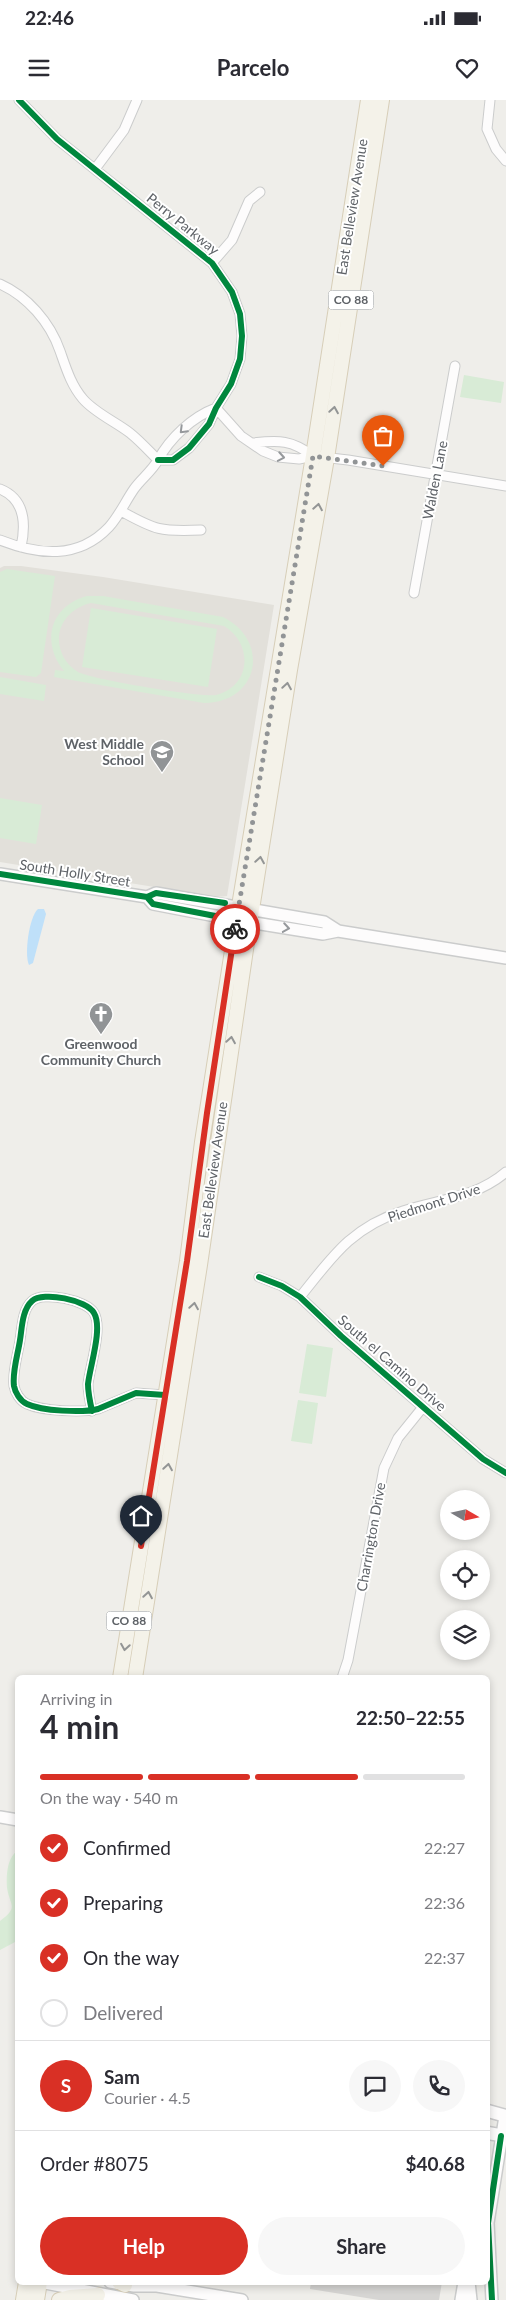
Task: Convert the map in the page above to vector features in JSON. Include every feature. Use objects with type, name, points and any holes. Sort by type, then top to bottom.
[{"type":"main road","name":"East Belleview Avenue","points":[[120,1675],[244,914],[290,670],[368,100]]},
{"type":"main road","name":"East Belleview Avenue","points":[[320,457],[382,100]]},
{"type":"main road","name":"East Belleview Avenue","points":[[135,1675],[200,1265],[244,914]]},
{"type":"main road","points":[[490,2112],[505,2116]]},
{"type":"main road","points":[[490,2133],[503,2136]]},
{"type":"main road","points":[[23,2300],[26,2285]]},
{"type":"main road","points":[[37,2300],[40,2285]]},
{"type":"main road","points":[[59,2300],[70,2297],[98,2295]]},
{"type":"street","name":"Perry Parkway","points":[[19,100],[57,139],[212,263],[232,292],[240,314],[242,336],[237,370],[209,424],[184,452],[172,460],[158,460]]},
{"type":"street","points":[[95,169],[124,130],[137,100]]},
{"type":"street","points":[[490,100],[487,129],[496,149],[506,161]]},
{"type":"street","points":[[212,263],[232,240],[249,201],[260,192]]},
{"type":"street","points":[[0,284],[16,291],[38,312],[53,335],[60,349],[66,371],[84,400],[132,434],[158,460]]},
{"type":"street","name":"Walden Lane","points":[[414,593],[437,475],[455,366]]},
{"type":"street","points":[[0,540],[35,552],[52,553],[76,549],[101,535],[121,511],[134,488],[158,460],[163,450],[190,423],[205,412],[216,408],[234,430],[263,451],[278,457],[299,459],[320,457],[506,486]]},
{"type":"street","points":[[253,443],[276,441],[293,444],[320,457]]},
{"type":"street","points":[[0,488],[10,494],[20,507],[25,526],[21,548]]},
{"type":"street","points":[[121,511],[148,526],[163,531],[201,530]]},
{"type":"street","name":"South Holly Street","points":[[0,874],[147,897],[154,904],[324,922],[338,931],[506,958]]},
{"type":"street","name":"Piedmont Drive","points":[[300,1297],[340,1247],[373,1224],[404,1210],[473,1192],[506,1172]]},
{"type":"street","name":"South el Camino Drive","points":[[259,1277],[282,1286],[300,1297],[483,1459],[506,1472]]},
{"type":"street","points":[[92,1411],[88,1385],[97,1326],[94,1312],[82,1302],[45,1296],[32,1300],[25,1312],[14,1378],[16,1392],[28,1404],[71,1411],[92,1411],[136,1393],[165,1395]]},
{"type":"street","name":"Charrington Drive","points":[[343,1675],[348,1660],[384,1468],[398,1438],[423,1406]]},
{"type":"street","points":[[0,1817],[15,1820]]},
{"type":"street","points":[[490,2202],[505,2116]]},
{"type":"street","points":[[491,2192],[498,2171],[506,2160]]},
{"type":"street","points":[[490,2262],[492,2300]]},
{"type":"street","points":[[50,2285],[133,2300]]},
{"type":"street","points":[[140,2285],[157,2286],[188,2296],[242,2300]]},
{"type":"street","points":[[461,2300],[464,2285]]},
{"type":"street","points":[[469,2285],[471,2300]]},
{"type":"shaded area","points":[[4,566],[21,566],[103,577],[274,605],[227,896],[216,897],[0,862],[0,568]]},
{"type":"green space","points":[[464,375],[504,382],[501,403],[460,397]]},
{"type":"green space","points":[[7,569],[55,576],[41,673],[36,677],[0,672],[0,572]]},
{"type":"green space","points":[[87,596],[103,596],[223,617],[238,628],[248,641],[253,655],[252,669],[247,682],[237,693],[223,700],[204,703],[54,677],[55,670],[64,671],[52,648],[53,626],[65,608]],"holes":[[[91,603],[224,626],[233,633],[240,643],[244,653],[244,664],[242,674],[237,683],[228,690],[216,695],[170,691],[78,672],[66,661],[61,652],[59,642],[62,624],[69,615],[79,607]]]},
{"type":"green space","points":[[91,608],[217,629],[208,687],[82,667]]},
{"type":"green space","points":[[0,677],[46,685],[44,701],[0,694]]},
{"type":"green space","points":[[0,798],[42,805],[36,844],[0,838]]},
{"type":"green space","points":[[307,1344],[333,1348],[326,1397],[299,1393]]},
{"type":"green space","points":[[298,1400],[318,1403],[312,1444],[291,1441]]},
{"type":"green space","points":[[14,1854],[15,1942],[0,1950],[0,1921],[10,1912],[12,1906],[7,1888],[7,1878],[8,1868]]},
{"type":"water","points":[[38,909],[44,909],[46,914],[33,963],[29,965],[27,953],[28,936],[32,920]]},
{"type":"building","points":[[311,2285],[442,2285],[439,2300],[379,2300],[310,2289]]},
{"type":"cycle path","points":[[19,100],[57,139],[212,263],[232,292],[240,314],[242,336],[240,359],[231,384],[216,408],[209,424],[189,448],[173,460],[158,460]]},
{"type":"cycle path","points":[[0,874],[147,897],[156,893],[225,903]]},
{"type":"cycle path","points":[[147,897],[153,904],[236,920]]},
{"type":"cycle path","points":[[259,1277],[282,1286],[300,1297],[341,1336],[483,1459],[506,1473]]},
{"type":"cycle path","points":[[92,1411],[91,1408],[88,1384],[97,1337],[94,1313],[83,1304],[64,1298],[45,1297],[32,1301],[24,1314],[14,1369],[15,1388],[18,1396],[24,1403],[52,1410],[82,1411],[91,1410],[98,1409],[136,1393],[165,1395]]},
{"type":"cycle path","points":[[490,2210],[501,2136]]},
{"type":"cycle path","points":[[490,2262],[492,2300]]},
{"type":"way so far","points":[[235,929],[274,682],[313,456],[383,466]]},
{"type":"place","name":"West Middle School","points":[[162,773]]},
{"type":"place","name":"Greenwood Community Church","points":[[101,1035]]},
{"type":"route","points":[[141,1546],[187,1261],[235,929]]}]
